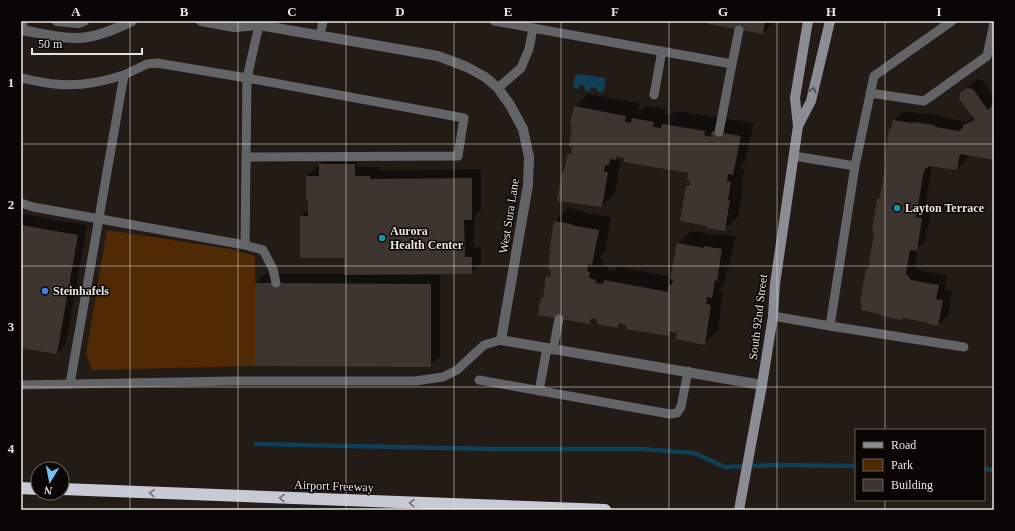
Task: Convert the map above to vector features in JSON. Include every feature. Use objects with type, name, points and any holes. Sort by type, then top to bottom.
[{"type":"highway","name":"Airport Freeway","points":[[70,489],[605,510]]},
{"type":"main road","name":"South 92nd Street","points":[[739,510],[773,316],[775,284],[798,126],[795,98],[808,21]]},
{"type":"main road","name":"South 92nd Street","points":[[798,126],[811,101],[830,21]]},
{"type":"street","points":[[57,21],[78,23],[84,21]]},
{"type":"street","points":[[22,27],[58,37],[80,38],[103,33],[132,21]]},
{"type":"street","name":"West Sura Lane","points":[[201,21],[234,26],[257,22],[320,36],[438,56],[467,67],[485,77],[498,88],[510,105],[523,129],[528,158],[528,185],[501,340]]},
{"type":"street","points":[[501,340],[688,371],[762,385]]},
{"type":"lane","points":[[320,36],[322,21]]},
{"type":"lane","points":[[494,21],[732,64]]},
{"type":"lane","points":[[830,326],[855,166],[874,76],[952,21]]},
{"type":"lane","points":[[245,245],[247,78],[257,22]]},
{"type":"lane","points":[[870,93],[924,102],[988,56],[994,23]]},
{"type":"lane","points":[[498,88],[521,68],[529,49],[533,28]]},
{"type":"lane","points":[[719,132],[739,30]]},
{"type":"lane","points":[[654,95],[662,51]]},
{"type":"lane","points":[[21,78],[56,84],[101,82],[124,75],[147,64],[157,63],[464,118],[458,156],[246,157]]},
{"type":"lane","points":[[70,384],[124,75]]},
{"type":"lane","points":[[794,156],[855,166]]},
{"type":"lane","points":[[21,203],[33,207],[245,245],[263,250],[273,269],[276,283]]},
{"type":"lane","points":[[773,316],[964,347]]},
{"type":"lane","points":[[539,391],[559,319]]},
{"type":"lane","points":[[21,384],[232,381],[415,381],[443,377],[456,370],[484,345],[501,340]]},
{"type":"lane","points":[[479,380],[670,414],[677,413],[681,407],[688,371]]},
{"type":"green space","points":[[107,230],[231,249],[255,256],[255,366],[92,370],[86,354]]},
{"type":"water","points":[[578,74],[606,78],[603,93],[598,92],[598,89],[591,87],[590,91],[584,90],[585,86],[579,85],[578,89],[573,88],[575,76]]},
{"type":"building","points":[[708,21],[765,21],[763,34],[708,24]]},
{"type":"building","name":"Layton Terrace","points":[[967,88],[973,89],[988,110],[994,103],[994,160],[960,154],[957,170],[930,166],[924,170],[916,217],[922,218],[917,251],[910,250],[906,274],[911,280],[939,285],[936,299],[943,300],[938,326],[903,318],[901,320],[881,316],[880,314],[861,310],[862,305],[860,303],[874,233],[872,231],[877,200],[880,197],[886,162],[884,160],[889,129],[892,127],[893,120],[934,125],[936,127],[958,131],[963,128],[963,125],[975,120],[959,99],[960,93]]},
{"type":"building","points":[[574,106],[626,116],[625,122],[631,123],[632,118],[654,122],[653,127],[661,128],[662,124],[705,131],[704,135],[711,137],[712,131],[741,136],[733,175],[728,174],[727,181],[731,182],[725,231],[680,221],[686,186],[689,186],[690,180],[687,180],[688,173],[624,162],[624,158],[617,156],[616,160],[610,159],[609,165],[605,165],[604,172],[608,172],[602,207],[557,201],[562,171],[564,171],[568,153],[571,154],[572,147],[569,146],[572,125],[570,124]]},
{"type":"building","name":"Aurora Health Center","points":[[319,164],[355,164],[355,176],[370,176],[370,179],[472,178],[472,220],[464,220],[465,257],[472,257],[472,274],[344,275],[344,258],[300,258],[300,216],[308,216],[306,176],[319,176]]},
{"type":"building","points":[[554,221],[599,230],[592,265],[588,264],[587,271],[590,272],[589,278],[596,280],[595,283],[603,284],[604,280],[668,292],[669,285],[672,285],[673,280],[670,279],[677,243],[704,248],[704,246],[722,249],[717,281],[715,280],[712,298],[707,297],[706,304],[711,305],[705,345],[676,339],[677,333],[670,332],[669,336],[626,329],[627,325],[619,323],[618,328],[597,324],[597,319],[591,319],[590,324],[538,315],[541,297],[543,298],[546,276],[550,277],[551,270],[548,269],[551,251],[549,251]]},
{"type":"building","name":"Steinhafels","points":[[21,225],[78,235],[57,354],[21,348]]},
{"type":"building","points":[[255,283],[431,284],[431,367],[255,366]]},
{"type":"waterway","points":[[256,444],[493,449],[642,449],[694,453],[725,467],[776,465],[855,466]]},
{"type":"waterway","points":[[985,469],[994,470]]},
{"type":"place","name":"Layton Terrace","points":[[897,208]]},
{"type":"place","name":"Aurora Health Center","points":[[382,238]]},
{"type":"place","name":"Steinhafels","points":[[45,291]]}]
